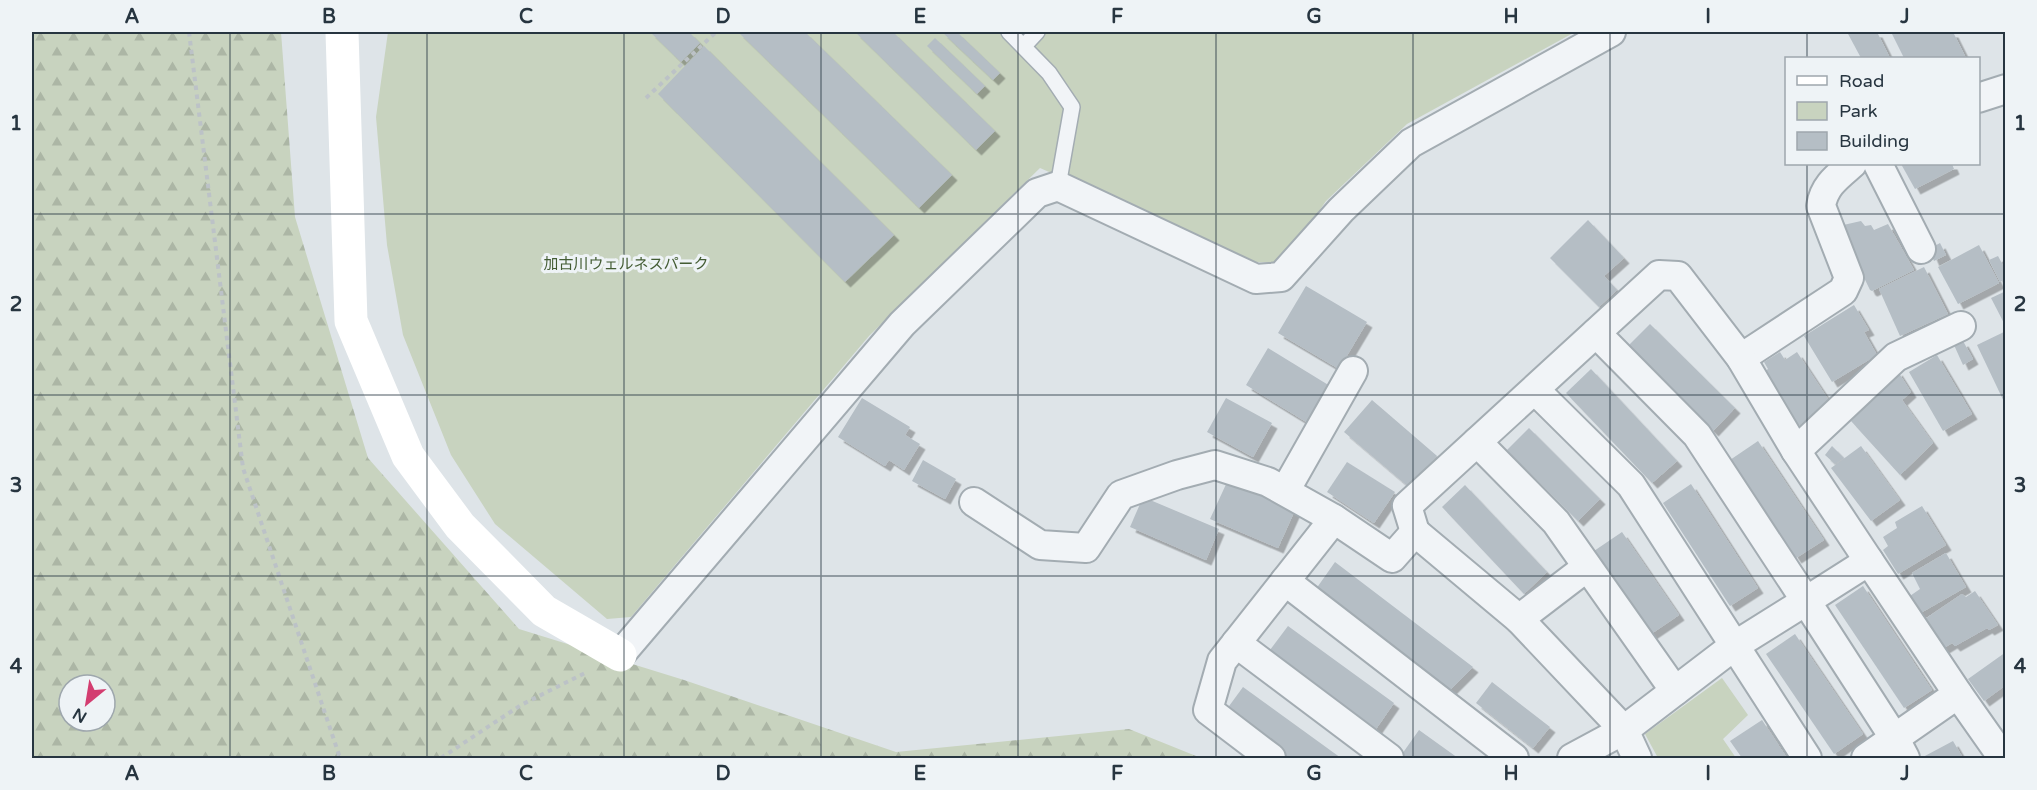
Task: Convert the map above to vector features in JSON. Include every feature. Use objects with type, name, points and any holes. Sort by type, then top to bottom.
[{"type":"street","points":[[342,32],[351,321],[408,456],[460,526],[544,611],[620,655],[902,324],[1037,193],[1058,186],[1256,279],[1281,277],[1341,210],[1411,143],[1611,32]]},
{"type":"street","points":[[1980,97],[2006,89]]},
{"type":"street","points":[[1741,358],[1843,291],[1849,278],[1821,206],[1823,195],[1830,183],[1851,165]]},
{"type":"street","points":[[1879,165],[1921,249]]},
{"type":"street","points":[[1637,759],[1624,730],[1519,619],[1415,532],[1407,506],[1659,275],[1678,276],[1741,358],[1796,451],[2003,759]]},
{"type":"street","points":[[1796,451],[1896,357],[1961,326]]},
{"type":"street","points":[[1596,333],[1697,435],[1900,749]]},
{"type":"street","points":[[1285,491],[1353,371]]},
{"type":"street","points":[[1535,390],[1632,485],[1807,759]]},
{"type":"street","points":[[1476,442],[1556,522],[1675,692]]},
{"type":"street","points":[[974,502],[1040,545],[1086,548],[1121,495],[1177,475],[1215,465],[1268,482],[1334,519],[1392,558],[1415,532]]},
{"type":"street","points":[[1271,759],[1208,710],[1222,661],[1334,519]]},
{"type":"street","points":[[1572,759],[1624,730],[1734,646],[1869,561]]},
{"type":"street","points":[[1519,619],[1587,567]]},
{"type":"street","points":[[1285,581],[1514,759]]},
{"type":"street","points":[[1236,643],[1389,759]]},
{"type":"street","points":[[1866,759],[1900,749],[1958,694]]},
{"type":"lane","points":[[1009,32],[1049,73],[1072,107],[1058,186]]},
{"type":"lane","points":[[1024,46],[1037,32]]},
{"type":"path","points":[[189,32],[243,468],[340,759]]},
{"type":"path","points":[[646,98],[716,32]]},
{"type":"path","points":[[441,759],[521,705],[620,655]]},
{"type":"green space","points":[[32,32],[281,32],[295,217],[368,458],[519,629],[684,680],[896,752],[1129,729],[1201,758],[32,758]]},
{"type":"green space","name":"加古川ウェルネスパーク","points":[[388,32],[1575,32],[1407,124],[1326,201],[1292,250],[1275,263],[1255,262],[1040,168],[869,336],[631,617],[607,619],[495,524],[451,455],[403,335],[387,245],[376,117]]},
{"type":"green space","points":[[1722,678],[1748,715],[1723,739],[1736,758],[1658,758],[1645,734]]},
{"type":"building","points":[[650,32],[689,32],[700,43],[681,62]]},
{"type":"building","points":[[738,32],[805,32],[952,175],[919,208]]},
{"type":"building","points":[[855,32],[893,32],[995,131],[976,150]]},
{"type":"building","points":[[942,32],[957,32],[1000,73],[993,80]]},
{"type":"building","points":[[1847,32],[1877,32],[1890,57],[1860,57]]},
{"type":"building","points":[[1891,32],[1953,32],[1966,57],[1904,57]]},
{"type":"building","points":[[935,38],[985,86],[977,94],[927,46]]},
{"type":"building","points":[[704,46],[894,235],[845,282],[658,94]]},
{"type":"building","points":[[1902,165],[1952,165],[1954,169],[1915,189]]},
{"type":"building","points":[[1588,220],[1624,258],[1604,276],[1617,290],[1599,307],[1550,258]]},
{"type":"building","points":[[1861,221],[1865,226],[1871,225],[1874,230],[1888,224],[1914,270],[1870,290],[1839,226]]},
{"type":"building","points":[[1940,243],[1946,255],[1934,261],[1929,249]]},
{"type":"building","points":[[1979,245],[1999,283],[1958,304],[1938,267]]},
{"type":"building","points":[[1998,256],[2006,271],[2006,279],[2000,282],[1989,260]]},
{"type":"building","points":[[1924,267],[1948,314],[1900,336],[1879,289]]},
{"type":"building","points":[[1306,286],[1367,322],[1339,369],[1278,333]]},
{"type":"building","points":[[2006,291],[2006,327],[1991,298]]},
{"type":"building","points":[[1854,305],[1869,330],[1864,332],[1877,355],[1832,382],[1804,336]]},
{"type":"building","points":[[1650,324],[1735,408],[1713,431],[1627,347]]},
{"type":"building","points":[[2006,331],[2006,406],[1977,345]]},
{"type":"building","points":[[1963,341],[1973,359],[1963,365],[1954,345]]},
{"type":"building","points":[[1268,348],[1330,386],[1308,423],[1246,385]]},
{"type":"building","points":[[1780,352],[1785,360],[1797,352],[1830,402],[1798,426],[1763,373],[1768,369],[1764,362]]},
{"type":"building","points":[[1937,355],[1972,414],[1943,431],[1909,372]]},
{"type":"building","points":[[1591,369],[1677,461],[1652,483],[1566,393]]},
{"type":"building","points":[[1897,370],[1911,392],[1902,400],[1933,443],[1900,475],[1851,421],[1857,415],[1855,410]]},
{"type":"building","points":[[862,398],[910,427],[905,435],[920,444],[904,470],[889,460],[885,466],[838,437]]},
{"type":"building","points":[[1226,398],[1272,423],[1253,457],[1207,432]]},
{"type":"building","points":[[1372,400],[1437,456],[1410,488],[1344,432]]},
{"type":"building","points":[[1529,428],[1600,499],[1578,521],[1507,450]]},
{"type":"building","points":[[1758,441],[1824,540],[1796,558],[1730,460]]},
{"type":"building","points":[[1832,446],[1844,458],[1835,464],[1825,455]]},
{"type":"building","points":[[1861,446],[1900,500],[1871,521],[1831,468]]},
{"type":"building","points":[[923,460],[956,479],[945,499],[912,481]]},
{"type":"building","points":[[1347,462],[1395,492],[1374,523],[1327,492]]},
{"type":"building","points":[[1228,480],[1295,510],[1278,548],[1210,519]]},
{"type":"building","points":[[1691,484],[1758,588],[1730,606],[1663,503]]},
{"type":"building","points":[[1465,485],[1547,572],[1524,594],[1442,507]]},
{"type":"building","points":[[1143,497],[1219,529],[1206,560],[1130,527]]},
{"type":"building","points":[[1922,506],[1946,545],[1898,574],[1883,550],[1888,546],[1883,537],[1897,528],[1895,522]]},
{"type":"building","points":[[1622,532],[1679,615],[1651,634],[1594,551]]},
{"type":"building","points":[[1946,553],[1966,587],[1917,615],[1907,598],[1920,589],[1912,573]]},
{"type":"building","points":[[1335,562],[1473,667],[1448,692],[1316,589]]},
{"type":"building","points":[[1863,586],[1932,690],[1904,708],[1835,605]]},
{"type":"building","points":[[1975,591],[1998,625],[1989,630],[1987,628],[1955,646],[1952,643],[1939,651],[1922,621],[1962,594],[1966,597]]},
{"type":"building","points":[[1288,626],[1394,703],[1376,729],[1270,650]]},
{"type":"building","points":[[1795,634],[1863,734],[1834,754],[1766,654]]},
{"type":"building","points":[[2006,652],[2006,685],[1984,701],[1968,679]]},
{"type":"building","points":[[1492,682],[1550,727],[1533,748],[1476,703]]},
{"type":"building","points":[[1243,687],[1341,758],[1286,758],[1224,713]]},
{"type":"building","points":[[1762,720],[1787,758],[1742,758],[1730,741]]},
{"type":"building","points":[[1419,730],[1458,758],[1408,758],[1402,754]]},
{"type":"building","points":[[1953,741],[1963,758],[1923,757]]}]
